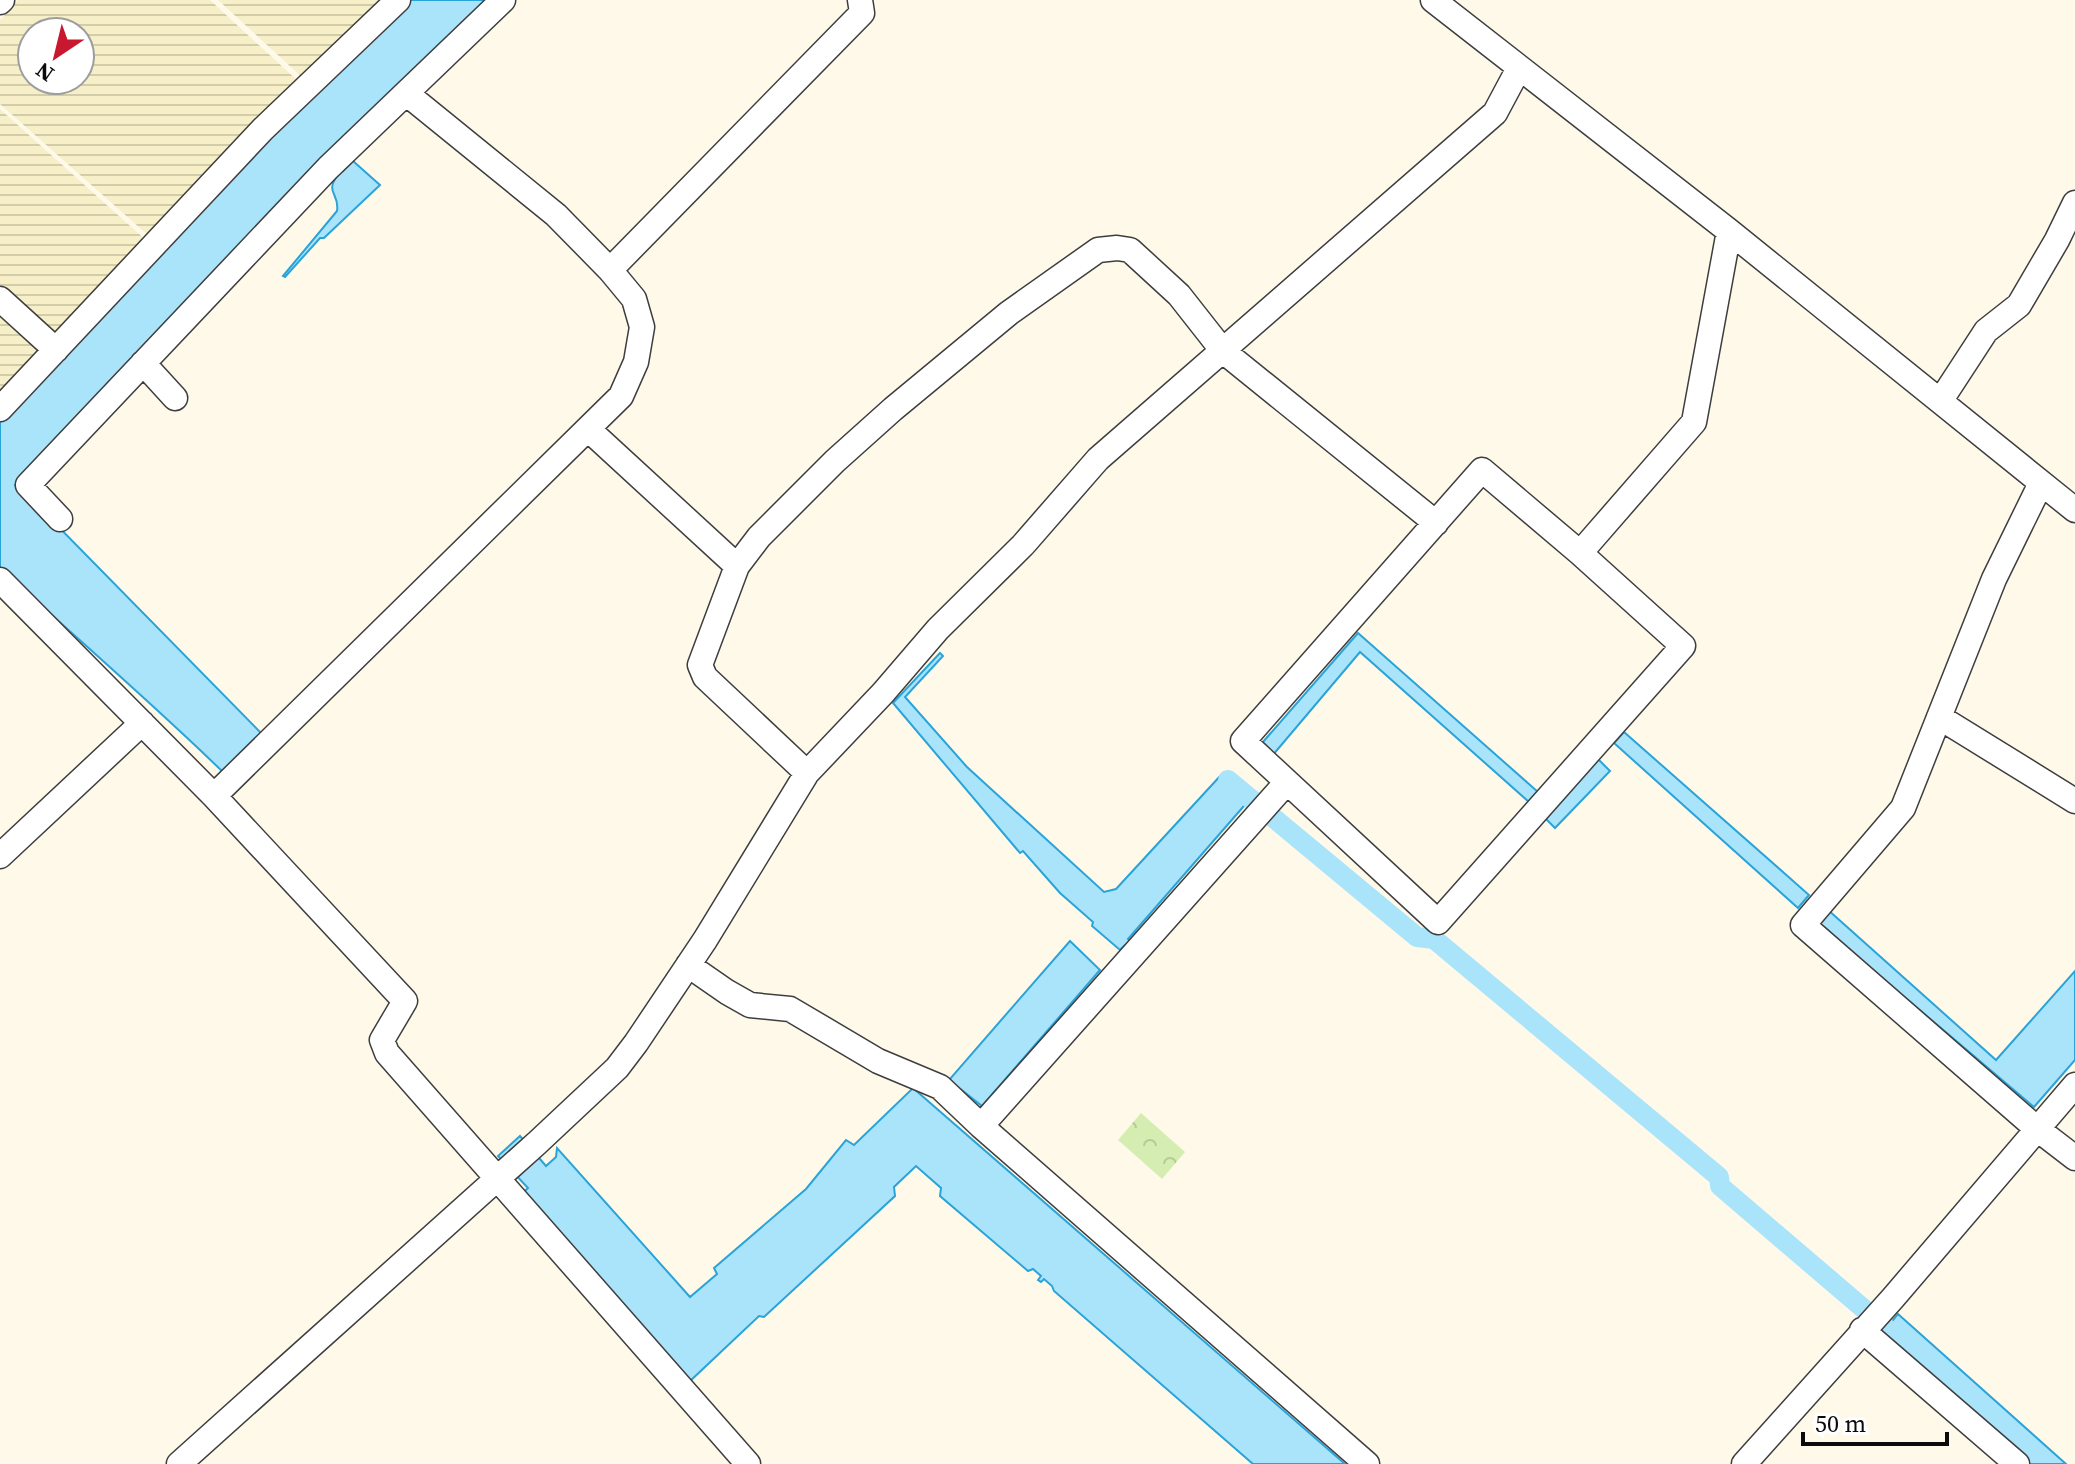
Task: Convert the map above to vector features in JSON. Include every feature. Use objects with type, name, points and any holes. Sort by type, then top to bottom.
[{"type":"street","points":[[0,409],[263,129],[398,0]]},
{"type":"street","points":[[60,519],[28,485],[328,168],[503,0]]},
{"type":"street","points":[[610,270],[862,13],[860,0]]},
{"type":"street","points":[[1433,0],[1729,231],[2075,510]]},
{"type":"street","points":[[179,1464],[617,1068],[688,965],[807,773],[938,629],[1023,545],[1098,459],[1495,113],[1519,68]]},
{"type":"street","points":[[217,793],[621,396],[636,362],[642,327],[634,299],[610,270],[556,215],[407,94]]},
{"type":"street","points":[[1941,400],[1986,331],[2019,305],[2075,203]]},
{"type":"street","points":[[1580,553],[1694,422],[1729,231]]},
{"type":"street","points":[[807,773],[705,677],[700,665],[737,566],[759,537],[835,461],[893,409],[1009,313],[1098,250],[1130,250],[1179,295],[1223,351],[1436,523]]},
{"type":"street","points":[[0,299],[56,350]]},
{"type":"street","points":[[143,363],[175,398]]},
{"type":"street","points":[[588,429],[737,566]]},
{"type":"street","points":[[1482,470],[1683,646],[1438,922],[1243,741],[1436,523],[1482,470]]},
{"type":"street","points":[[2041,483],[1994,579],[1903,808],[1803,925],[2036,1128],[2075,1158]]},
{"type":"street","points":[[0,580],[142,723],[217,793],[405,1001],[382,1040],[382,1046],[748,1464]]},
{"type":"street","points":[[1939,717],[2075,801]]},
{"type":"street","points":[[0,856],[142,723]]},
{"type":"street","points":[[981,1126],[1287,782]]},
{"type":"street","points":[[688,965],[750,1005],[790,1009],[878,1061],[940,1087],[1367,1464]]},
{"type":"street","points":[[1744,1464],[1893,1298],[2075,1085]]},
{"type":"street","points":[[1862,1330],[2017,1464]]},
{"type":"shaded area","points":[[18,0],[210,0],[299,82],[149,236],[0,104],[0,20]]},
{"type":"shaded area","points":[[218,0],[387,0],[303,78]]},
{"type":"shaded area","points":[[0,109],[148,242],[53,335],[0,288]]},
{"type":"shaded area","points":[[0,310],[40,346],[39,351],[0,393]]},
{"type":"green space","points":[[1141,1113],[1185,1152],[1162,1179],[1118,1140]]},
{"type":"water","points":[[410,0],[491,0],[15,485],[36,510],[40,508],[263,735],[225,774],[0,568],[0,419],[239,167]]},
{"type":"water","points":[[353,161],[380,185],[283,276],[337,211],[332,186],[338,175],[334,170],[343,171]]},
{"type":"water","points":[[1358,633],[1538,792],[1529,802],[1360,652],[1261,769],[1249,758]]},
{"type":"water","points":[[940,653],[943,656],[905,697],[967,767],[1104,892],[1116,889],[1222,774],[1250,799],[1128,939],[1134,945],[1130,949],[1125,945],[1120,950],[1092,926],[1093,922],[1060,893],[1023,851],[1020,853],[893,703]]},
{"type":"water","points":[[1624,732],[1809,895],[1798,908],[1614,743]]},
{"type":"water","points":[[1598,759],[1610,771],[1555,828],[1543,816]]},
{"type":"water","points":[[1827,909],[1996,1060],[2075,971],[2075,1060],[2034,1107],[1816,922]]},
{"type":"water","points":[[1070,941],[1100,970],[982,1106],[949,1080]]},
{"type":"water","points":[[913,1088],[1345,1464],[1253,1464],[1044,1279],[1041,1282],[1038,1280],[1041,1276],[1033,1269],[1028,1271],[940,1196],[941,1188],[916,1166],[894,1187],[895,1196],[689,1382],[514,1201],[528,1188],[498,1156],[520,1136],[546,1166],[556,1157],[557,1148],[690,1297],[717,1274],[714,1268],[806,1189],[846,1140],[854,1145]]},
{"type":"water","points":[[1898,1314],[2066,1464],[2028,1464],[1882,1334]]},
{"type":"waterway","points":[[1228,780],[1417,937],[1434,939],[1719,1177],[1720,1186],[1906,1345]]}]
